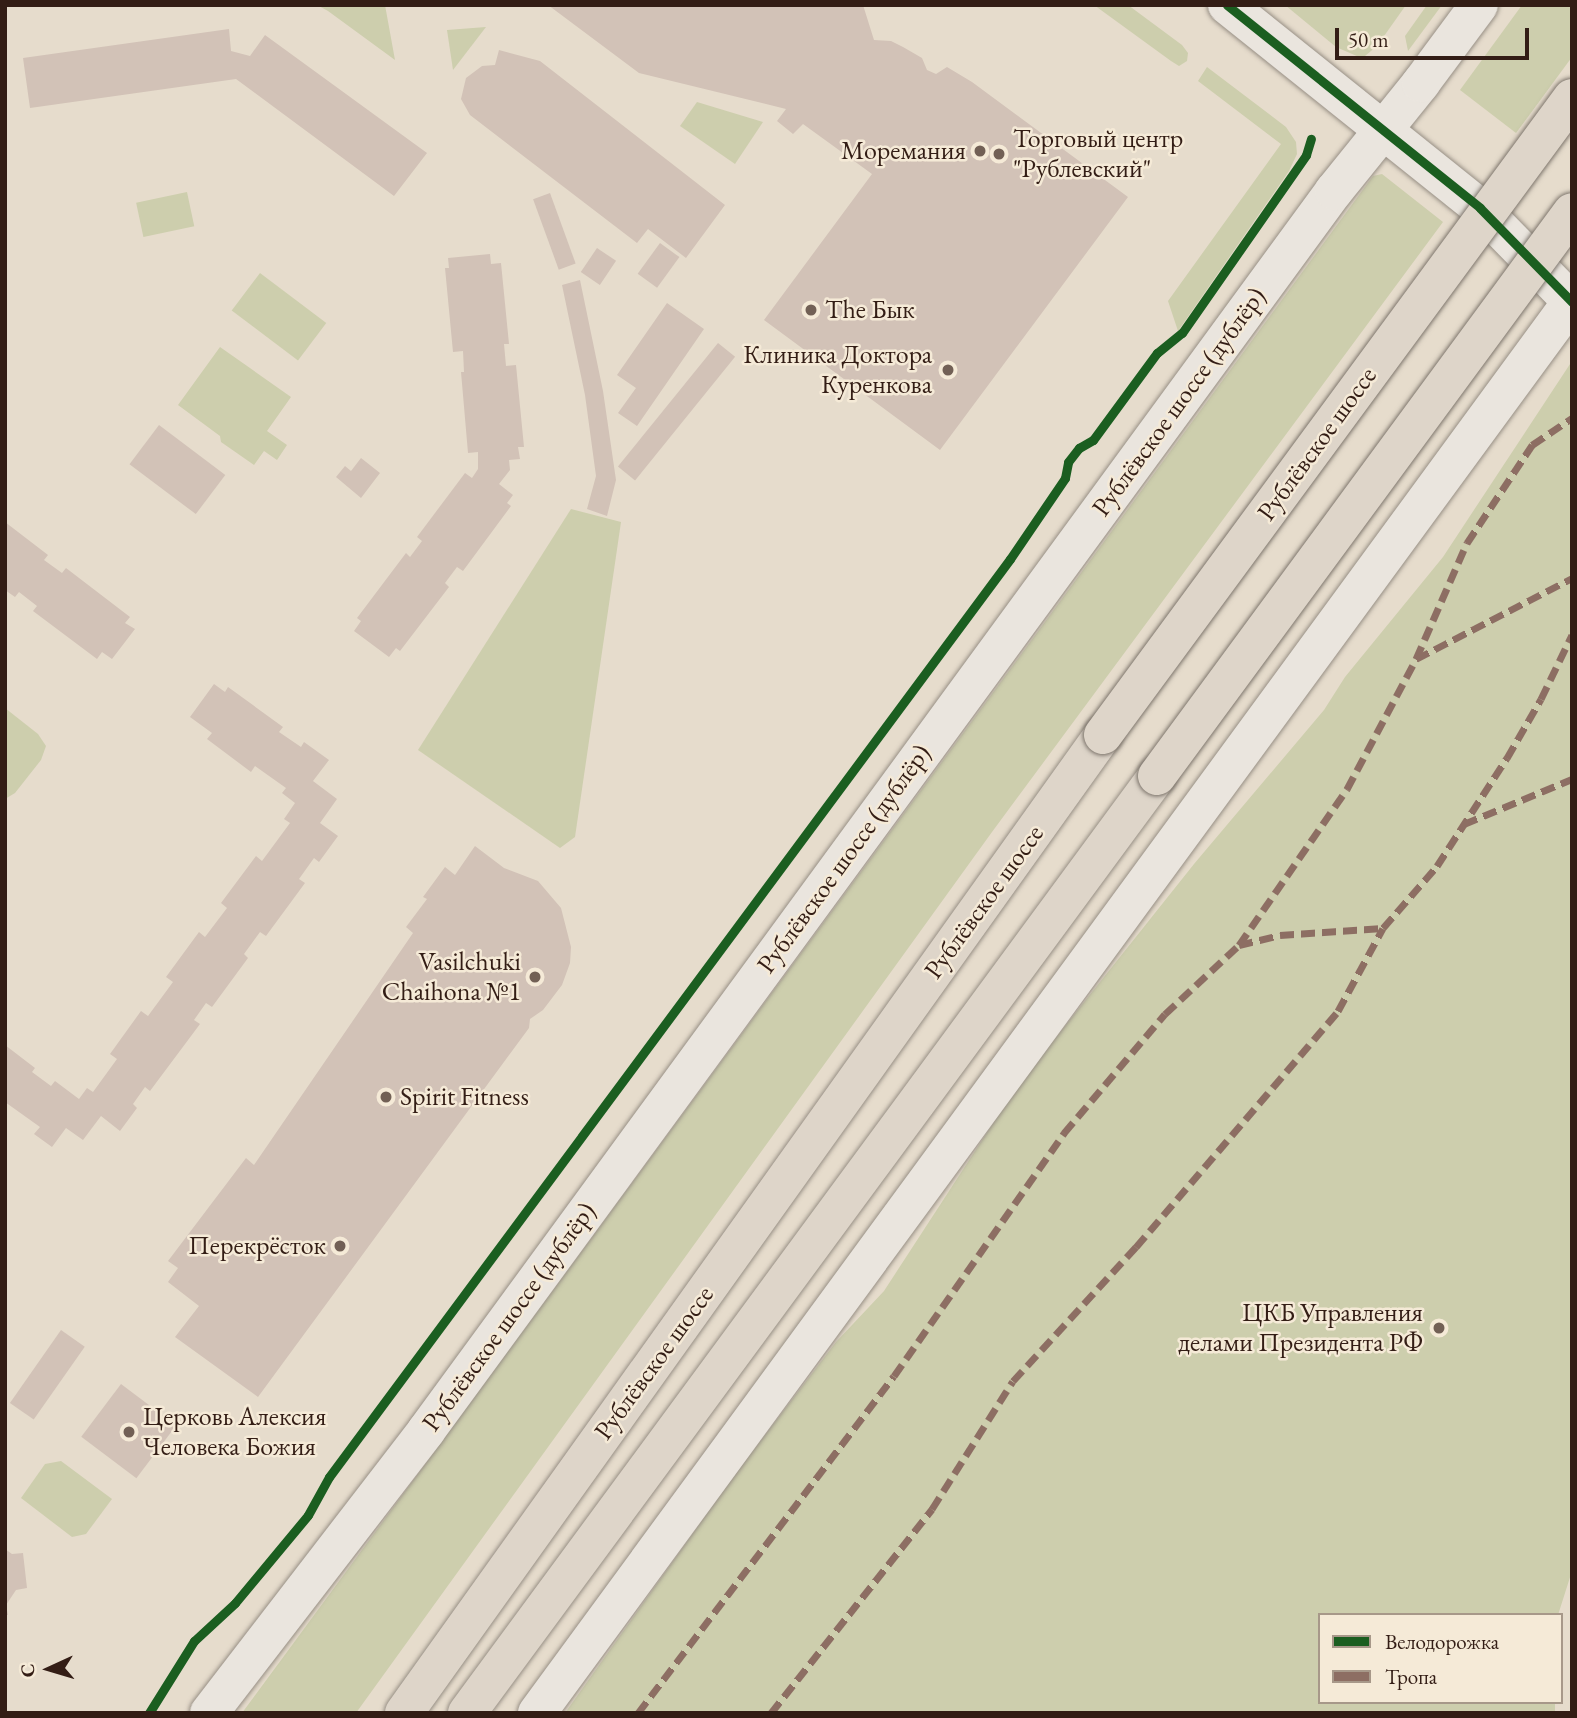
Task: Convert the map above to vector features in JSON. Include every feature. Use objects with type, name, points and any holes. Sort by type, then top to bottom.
[{"type":"main road","points":[[537,1713],[1572,302],[1480,208],[1227,5]]},
{"type":"main road","name":"Рублёвское шоссе (дублёр)","points":[[209,1713],[426,1431],[1247,309],[1479,5]]},
{"type":"main road","name":"Рублёвское шоссе","points":[[404,1713],[1103,735],[1572,98]]},
{"type":"main road","name":"Рублёвское шоссе","points":[[467,1713],[1572,212]]},
{"type":"green space","points":[[317,5],[385,5],[395,60],[328,11]]},
{"type":"green space","points":[[1094,5],[1128,5],[1182,45],[1188,53],[1187,61],[1179,66]]},
{"type":"green space","points":[[1285,5],[1406,5],[1377,46],[1365,56],[1359,57],[1336,47]]},
{"type":"green space","points":[[1427,5],[1442,5],[1408,51],[1405,36]]},
{"type":"green space","points":[[1522,5],[1572,5],[1572,57],[1516,133],[1460,90]]},
{"type":"green space","points":[[486,27],[453,70],[447,30]]},
{"type":"green space","points":[[1207,67],[1286,127],[1296,142],[1297,154],[1289,171],[1178,331],[1168,301],[1281,144],[1198,81]]},
{"type":"green space","points":[[697,102],[763,122],[735,164],[680,126]]},
{"type":"green space","points":[[1382,174],[1443,222],[992,832],[356,1713],[242,1713],[1373,176]]},
{"type":"green space","points":[[187,192],[194,226],[143,237],[136,203]]},
{"type":"green space","points":[[260,273],[326,323],[298,360],[232,311]]},
{"type":"green space","points":[[220,347],[291,397],[267,431],[287,445],[277,460],[264,451],[254,465],[221,442],[220,436],[178,405]]},
{"type":"green space","points":[[1572,361],[1572,1571],[1559,1613],[1318,1613],[1318,1704],[1555,1704],[1555,1713],[565,1713],[733,1477],[836,1342],[884,1291],[1018,1085],[1194,864],[1324,710],[1345,677],[1443,557]]},
{"type":"green space","points":[[571,509],[621,522],[575,837],[560,848],[418,750]]},
{"type":"green space","points":[[5,708],[38,734],[46,746],[41,760],[15,793],[5,799]]},
{"type":"green space","points":[[61,1461],[112,1499],[86,1534],[72,1537],[21,1498],[45,1464]]},
{"type":"building","points":[[548,5],[863,5],[874,40],[891,41],[903,47],[922,58],[927,70],[936,74],[947,67],[972,82],[1128,197],[940,450],[764,320],[872,174],[803,124],[793,134],[777,121],[786,109],[639,73]]},
{"type":"building","points":[[229,29],[231,51],[250,56],[265,35],[427,153],[394,196],[236,79],[30,108],[23,58]]},
{"type":"building","points":[[499,50],[540,61],[725,205],[686,258],[648,229],[637,243],[470,115],[461,99],[466,78],[482,66],[495,65]]},
{"type":"building","points":[[550,193],[576,263],[559,270],[533,199]]},
{"type":"building","points":[[660,243],[679,257],[657,288],[638,274]]},
{"type":"building","points":[[597,248],[616,261],[600,285],[581,272]]},
{"type":"building","points":[[490,254],[491,264],[501,263],[509,344],[504,344],[506,366],[516,365],[524,447],[518,447],[520,459],[509,460],[510,470],[499,484],[513,495],[507,503],[511,506],[463,571],[457,567],[445,583],[449,587],[400,651],[396,648],[389,657],[354,631],[361,621],[357,618],[406,553],[410,557],[422,541],[417,537],[465,473],[472,478],[478,469],[478,452],[468,453],[461,372],[464,372],[463,351],[453,352],[445,268],[449,268],[448,258]]},
{"type":"building","points":[[580,280],[603,391],[616,480],[607,516],[587,509],[596,476],[585,395],[562,285]]},
{"type":"building","points":[[667,303],[704,329],[637,426],[618,413],[636,388],[617,375]]},
{"type":"building","points":[[718,343],[735,357],[635,480],[618,467]]},
{"type":"building","points":[[159,425],[225,475],[196,514],[130,464]]},
{"type":"building","points":[[361,458],[380,473],[361,498],[336,477],[345,466],[351,471]]},
{"type":"building","points":[[5,522],[48,555],[44,560],[62,573],[66,568],[130,617],[125,623],[135,629],[112,659],[102,652],[97,659],[33,611],[37,606],[19,592],[15,597],[5,590]]},
{"type":"building","points":[[214,684],[225,692],[228,687],[283,727],[279,732],[301,747],[304,742],[329,760],[313,781],[337,799],[320,823],[338,836],[319,862],[314,858],[299,879],[305,883],[266,936],[260,932],[244,954],[248,958],[212,1007],[206,1003],[194,1020],[200,1024],[150,1091],[145,1087],[133,1104],[137,1108],[120,1131],[101,1116],[83,1140],[66,1128],[52,1147],[34,1134],[40,1127],[5,1102],[5,1045],[35,1068],[32,1072],[51,1086],[55,1081],[79,1099],[87,1088],[93,1092],[117,1059],[110,1054],[141,1011],[148,1016],[173,982],[166,977],[199,932],[205,937],[227,908],[221,903],[256,856],[262,861],[290,823],[284,819],[295,803],[282,793],[286,788],[255,766],[251,772],[207,739],[212,733],[190,717]]},
{"type":"building","points":[[475,846],[504,868],[538,881],[561,908],[571,947],[570,963],[562,985],[543,1010],[530,1019],[529,1028],[258,1397],[175,1337],[199,1306],[168,1282],[178,1268],[168,1261],[246,1158],[254,1165],[413,933],[406,927],[427,899],[423,897],[445,867],[455,875]]},
{"type":"building","points":[[61,1330],[85,1347],[34,1420],[10,1403]]},
{"type":"building","name":"Церковь Алексия Человека Божия","points":[[121,1384],[176,1426],[136,1478],[81,1437]]},
{"type":"building","points":[[5,1549],[12,1554],[23,1553],[27,1588],[16,1590],[6,1605],[8,1615],[5,1615]]},
{"type":"marked path","points":[[638,1713],[894,1376],[1064,1133],[1165,1014],[1239,945],[1347,789],[1416,659],[1467,543],[1532,445],[1572,418]]},
{"type":"marked path","points":[[1416,659],[1572,578]]},
{"type":"marked path","points":[[771,1713],[932,1509],[1013,1381],[1136,1247],[1338,1011],[1383,928],[1437,866],[1507,758],[1541,699],[1572,635]]},
{"type":"marked path","points":[[1464,824],[1572,779]]},
{"type":"marked path","points":[[1239,945],[1280,935],[1383,928]]},
{"type":"cycle path","points":[[1227,5],[1480,208],[1572,302]]},
{"type":"cycle path","points":[[149,1713],[194,1641],[235,1603],[308,1515],[329,1477],[1010,559],[1065,478],[1068,462],[1079,448],[1093,440],[1157,353],[1182,333],[1306,155],[1311,139]]},
{"type":"place","name":"Моремания","points":[[980,151]]},
{"type":"place","name":"Торговый центр \"Рублевский\"","points":[[999,154]]},
{"type":"place","name":"The Бык","points":[[811,310]]},
{"type":"place","name":"Клиника Доктора Куренкова","points":[[948,370]]},
{"type":"place","name":"Vasilchuki Chaihona №1","points":[[535,977]]},
{"type":"place","name":"Spirit Fitness","points":[[386,1097]]},
{"type":"place","name":"Перекрёсток","points":[[340,1246]]},
{"type":"place","name":"ЦКБ Управления делами Президента РФ","points":[[1439,1328]]},
{"type":"place","name":"Церковь Алексия Человека Божия","points":[[129,1432]]}]
